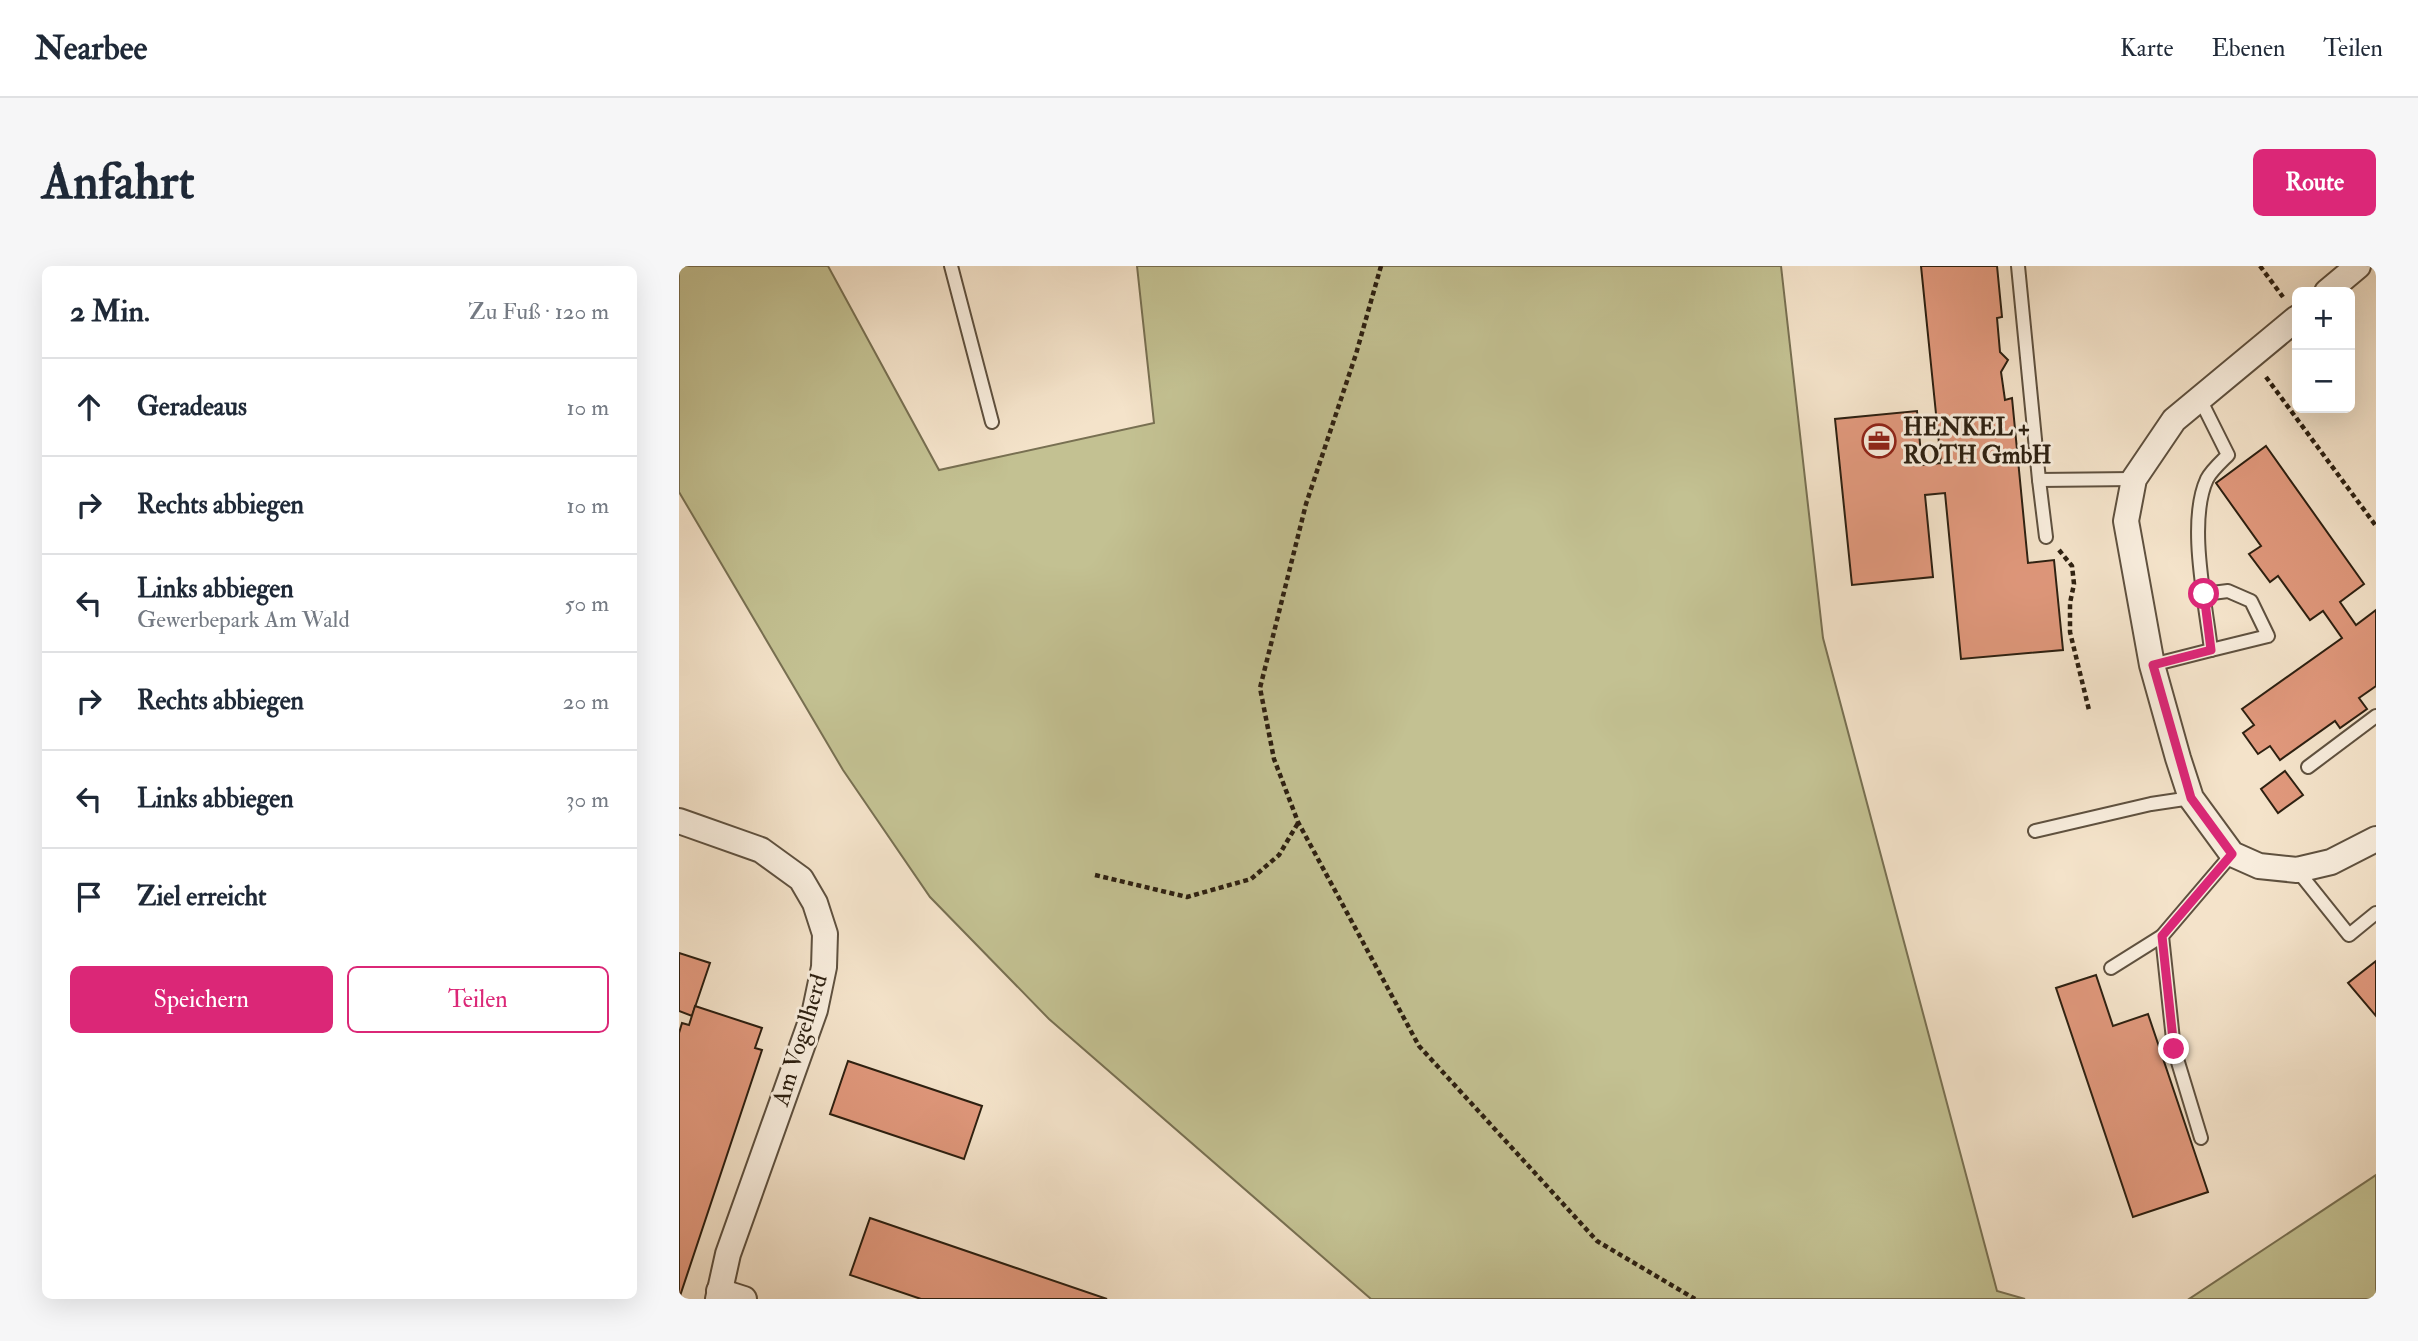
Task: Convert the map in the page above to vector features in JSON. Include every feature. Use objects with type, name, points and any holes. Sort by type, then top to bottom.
[{"type":"street","points":[[2332,287],[2349,269]]},
{"type":"street","points":[[2292,315],[2251,356],[2174,420],[2134,480],[2126,521],[2153,665],[2191,798],[2232,854],[2259,866],[2297,870],[2331,862],[2376,839]]},
{"type":"street","name":"Am Vogelherd","points":[[679,821],[761,850],[801,879],[815,903],[825,934],[824,967],[815,1010],[728,1254],[718,1295],[744,1299]]},
{"type":"lane","points":[[951,266],[992,422]]},
{"type":"lane","points":[[2018,266],[2046,537]]},
{"type":"lane","points":[[2200,399],[2228,455],[2207,478],[2197,538],[2211,650]]},
{"type":"lane","points":[[2039,480],[2134,480]]},
{"type":"lane","points":[[2153,665],[2268,636],[2251,601],[2228,591],[2204,594]]},
{"type":"lane","points":[[2308,767],[2376,716]]},
{"type":"lane","points":[[2035,831],[2151,804],[2191,798]]},
{"type":"lane","points":[[2111,968],[2162,936],[2232,854]]},
{"type":"lane","points":[[2297,870],[2349,935],[2376,913]]},
{"type":"lane","points":[[2162,936],[2174,1049],[2201,1138]]},
{"type":"path","points":[[1381,266],[1356,354],[1306,504],[1260,688],[1274,759],[1298,822],[1419,1046],[1597,1241],[1695,1299]]},
{"type":"path","points":[[2260,266],[2292,310]]},
{"type":"path","points":[[2251,356],[2376,526]]},
{"type":"path","points":[[2046,537],[2072,566],[2074,584],[2070,603],[2070,632],[2089,710]]},
{"type":"path","points":[[1095,876],[1187,897],[1251,879],[1279,855],[1298,822]]},
{"type":"shaded area","points":[[679,266],[828,266],[939,470],[1154,423],[1137,266],[1781,266],[1823,638],[1997,1291],[2025,1299],[1371,1299],[1049,1019],[930,897],[843,770],[679,492]]},
{"type":"shaded area","points":[[2376,1175],[2376,1299],[2189,1299]]},
{"type":"building","name":"HENKEL + ROTH GmbH","points":[[1921,266],[1997,266],[2002,317],[1997,318],[2000,352],[2008,360],[2001,372],[2005,400],[2012,398],[2028,563],[2054,560],[2063,650],[1961,659],[1945,493],[1925,495],[1933,577],[1852,585],[1835,419],[1917,411],[1922,465],[1941,463]]},
{"type":"building","points":[[2266,446],[2364,584],[2340,602],[2356,625],[2376,610],[2376,686],[2359,698],[2367,709],[2340,728],[2335,721],[2280,760],[2270,746],[2258,754],[2243,733],[2254,725],[2242,709],[2342,638],[2323,611],[2310,620],[2278,576],[2270,582],[2249,554],[2261,546],[2216,483]]},
{"type":"building","points":[[2285,771],[2303,795],[2278,813],[2261,789]]},
{"type":"building","points":[[679,953],[710,963],[692,1016],[679,1011]]},
{"type":"building","points":[[2376,961],[2376,1016],[2348,983]]},
{"type":"building","points":[[2096,975],[2113,1026],[2148,1014],[2208,1192],[2133,1217],[2056,988]]},
{"type":"building","points":[[695,1006],[762,1028],[755,1048],[762,1050],[679,1299],[679,1033],[682,1023],[689,1025]]},
{"type":"building","points":[[848,1061],[982,1106],[964,1159],[830,1114]]},
{"type":"building","points":[[870,1218],[1107,1299],[921,1299],[850,1275]]},
{"type":"place","name":"HENKEL + ROTH GmbH","points":[[1879,441]]},
{"type":"route","points":[[2174,1049],[2162,936],[2232,854],[2191,798],[2153,665],[2211,650],[2204,594]]}]
